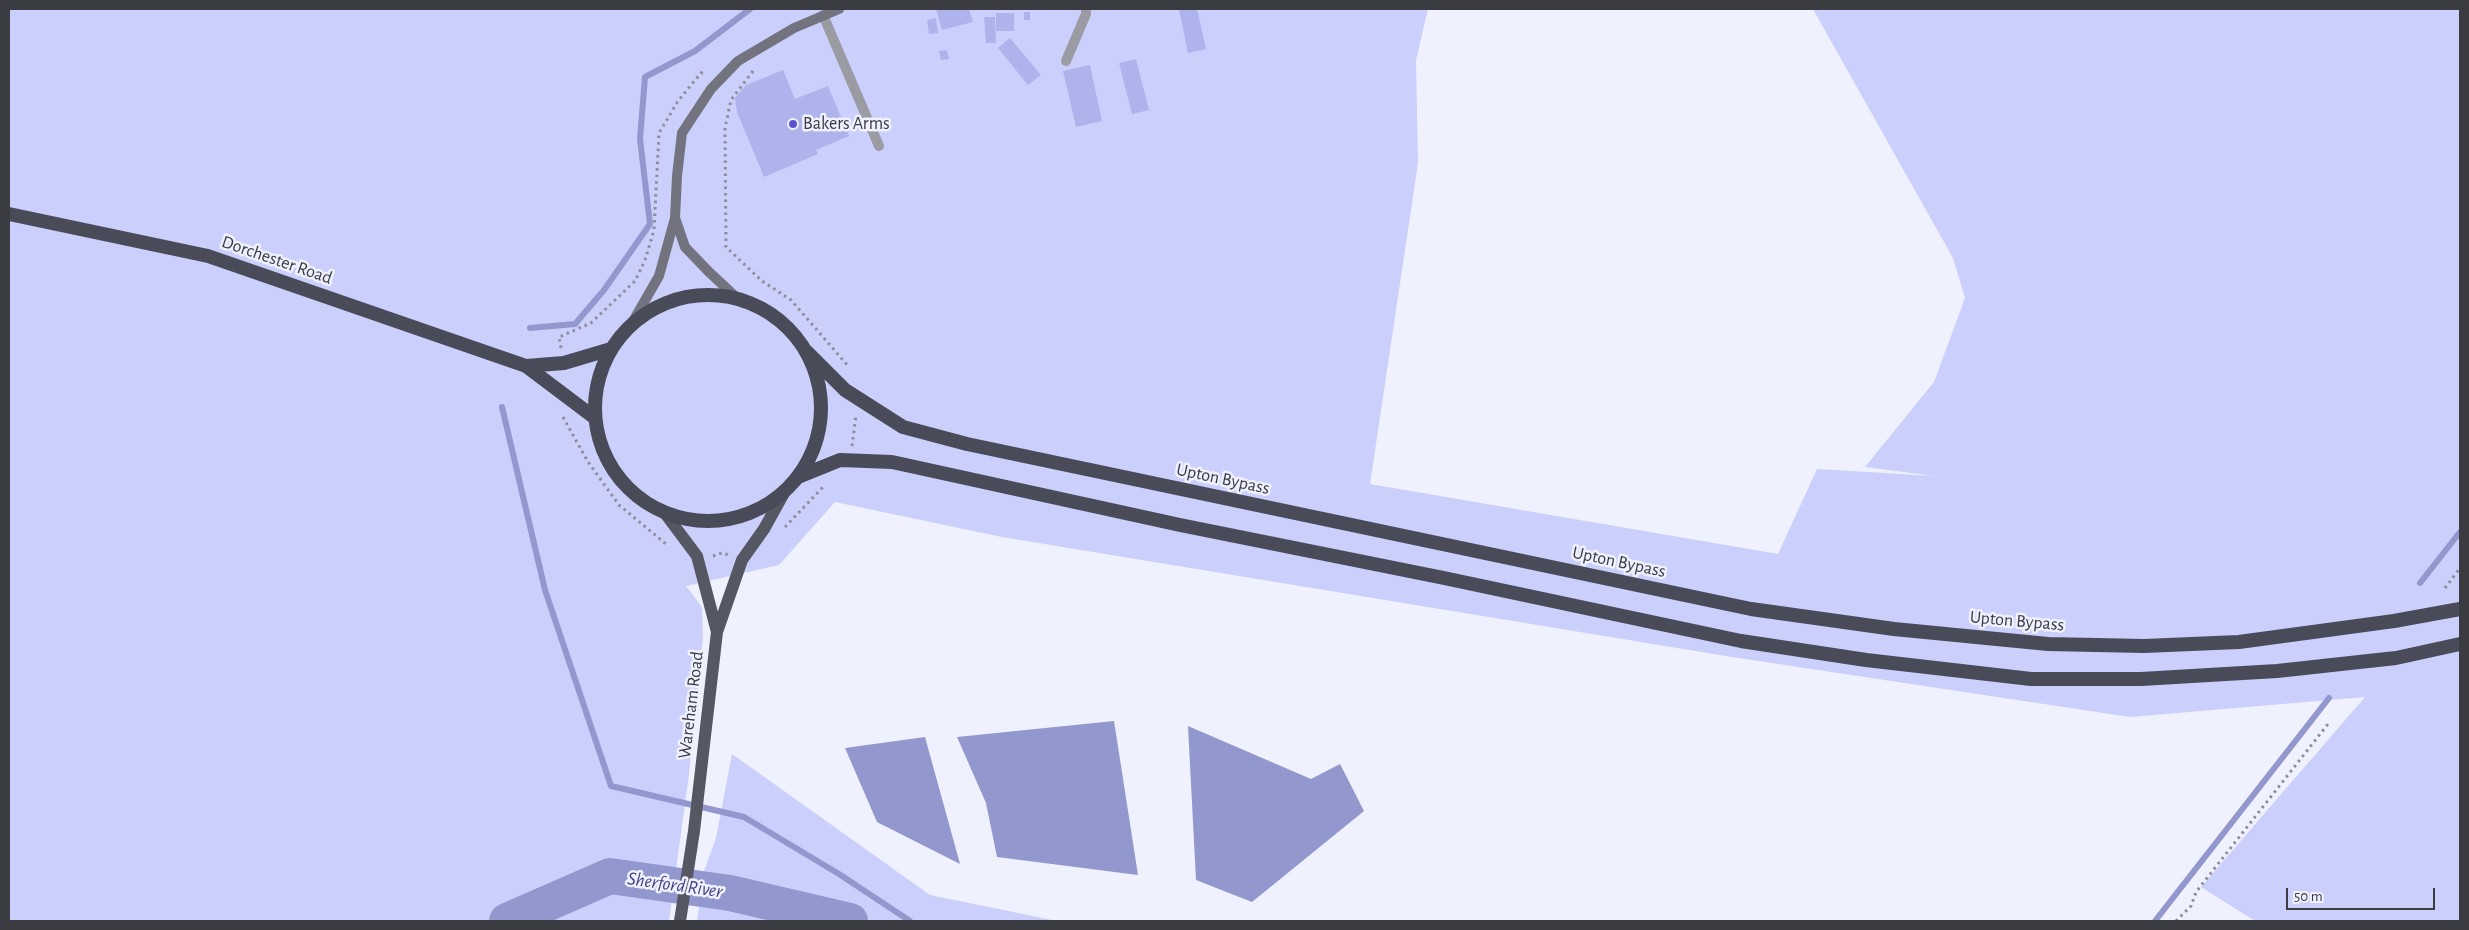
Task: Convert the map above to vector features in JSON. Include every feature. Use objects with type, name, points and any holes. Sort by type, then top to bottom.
[{"type":"highway","name":"Dorchester Road","points":[[9,214],[208,256],[526,366],[595,418]]},
{"type":"highway","points":[[701,295],[738,299],[765,310],[788,328],[806,351],[817,375],[821,402],[819,428],[812,454],[798,477],[784,493],[760,510],[736,518],[699,520],[664,512],[638,496],[616,475],[602,448],[595,418],[598,382],[611,349],[632,323],[664,303],[701,295]]},
{"type":"highway","name":"Dorchester Road","points":[[526,366],[564,363],[611,349]]},
{"type":"highway","name":"Upton Bypass","points":[[806,351],[845,390],[903,427],[966,444],[1741,607],[1894,629],[2048,644],[2144,646],[2239,642],[2394,621],[2460,608]]},
{"type":"highway","points":[[798,477],[840,460],[892,462],[1180,525],[1444,578],[1741,641],[1866,660],[2031,679],[2141,678],[2276,671],[2396,658],[2460,644]]},
{"type":"main road","points":[[632,323],[659,276],[675,218],[676,176],[682,133],[711,90],[738,61],[794,28],[839,9]]},
{"type":"main road","points":[[675,218],[685,247],[738,299]]},
{"type":"main road","name":"Wareham Road","points":[[680,921],[694,831],[717,632],[742,560],[764,529],[784,493]]},
{"type":"main road","name":"Wareham Road","points":[[664,512],[699,561],[717,632]]},
{"type":"lane","points":[[1066,61],[1086,14],[1086,9]]},
{"type":"lane","points":[[823,15],[879,146]]},
{"type":"path","points":[[757,65],[731,100],[725,128],[726,247],[762,281],[791,300],[825,337],[860,381],[850,461]]},
{"type":"path","points":[[559,336],[591,322],[635,281],[645,260],[654,230],[659,133],[678,101],[701,72],[710,70]]},
{"type":"path","points":[[562,415],[588,462],[619,505],[672,548]]},
{"type":"path","points":[[781,531],[826,483]]},
{"type":"path","points":[[699,561],[722,553],[742,560]]},
{"type":"path","points":[[2445,588],[2460,568]]},
{"type":"path","points":[[2176,921],[2190,906],[2196,892],[2328,724]]},
{"type":"shaded area","points":[[9,9],[1428,9],[1416,60],[1418,163],[1370,484],[1778,554],[1817,469],[1935,476],[1865,467],[1934,382],[1965,298],[1953,258],[1813,9],[2460,9],[2460,921],[2255,921],[2201,887],[2365,697],[2130,717],[1732,657],[1002,537],[835,502],[779,565],[686,586],[702,607],[703,636],[689,774],[669,921],[9,921]]},
{"type":"shaded area","points":[[1114,721],[1138,875],[997,857],[986,803],[957,737]]},
{"type":"shaded area","points":[[1188,726],[1311,779],[1340,764],[1364,811],[1252,902],[1196,880]]},
{"type":"shaded area","points":[[925,737],[960,864],[877,822],[845,748]]},
{"type":"shaded area","points":[[732,754],[930,895],[1057,921],[697,921],[704,871],[716,838]]},
{"type":"building","points":[[936,9],[969,9],[973,22],[942,30]]},
{"type":"building","points":[[1179,9],[1197,9],[1206,49],[1188,53]]},
{"type":"building","points":[[1024,12],[1030,12],[1030,20],[1024,20]]},
{"type":"building","points":[[996,13],[1014,13],[1014,31],[996,31]]},
{"type":"building","points":[[984,17],[995,17],[996,43],[986,43]]},
{"type":"building","points":[[936,18],[938,33],[929,34],[927,20]]},
{"type":"building","points":[[1010,38],[1041,75],[1028,85],[998,48]]},
{"type":"building","points":[[947,50],[949,59],[941,60],[939,51]]},
{"type":"building","points":[[1136,59],[1149,110],[1132,114],[1119,63]]},
{"type":"building","points":[[1090,65],[1102,121],[1076,127],[1063,71]]},
{"type":"building","name":"Bakers Arms","points":[[783,70],[795,99],[828,86],[849,136],[816,150],[818,154],[764,177],[737,112],[735,98],[746,85]]},
{"type":"waterway","points":[[530,328],[575,324],[604,290],[650,224],[640,139],[645,77],[695,51],[750,9]]},
{"type":"waterway","points":[[502,407],[545,590],[611,786],[744,817],[839,874],[910,921]]},
{"type":"waterway","points":[[2420,583],[2460,532]]},
{"type":"waterway","points":[[2155,921],[2329,698]]},
{"type":"waterway","name":"Sherford River","points":[[507,921],[610,876],[730,893],[850,921]]},
{"type":"place","name":"Bakers Arms","points":[[793,124]]}]
